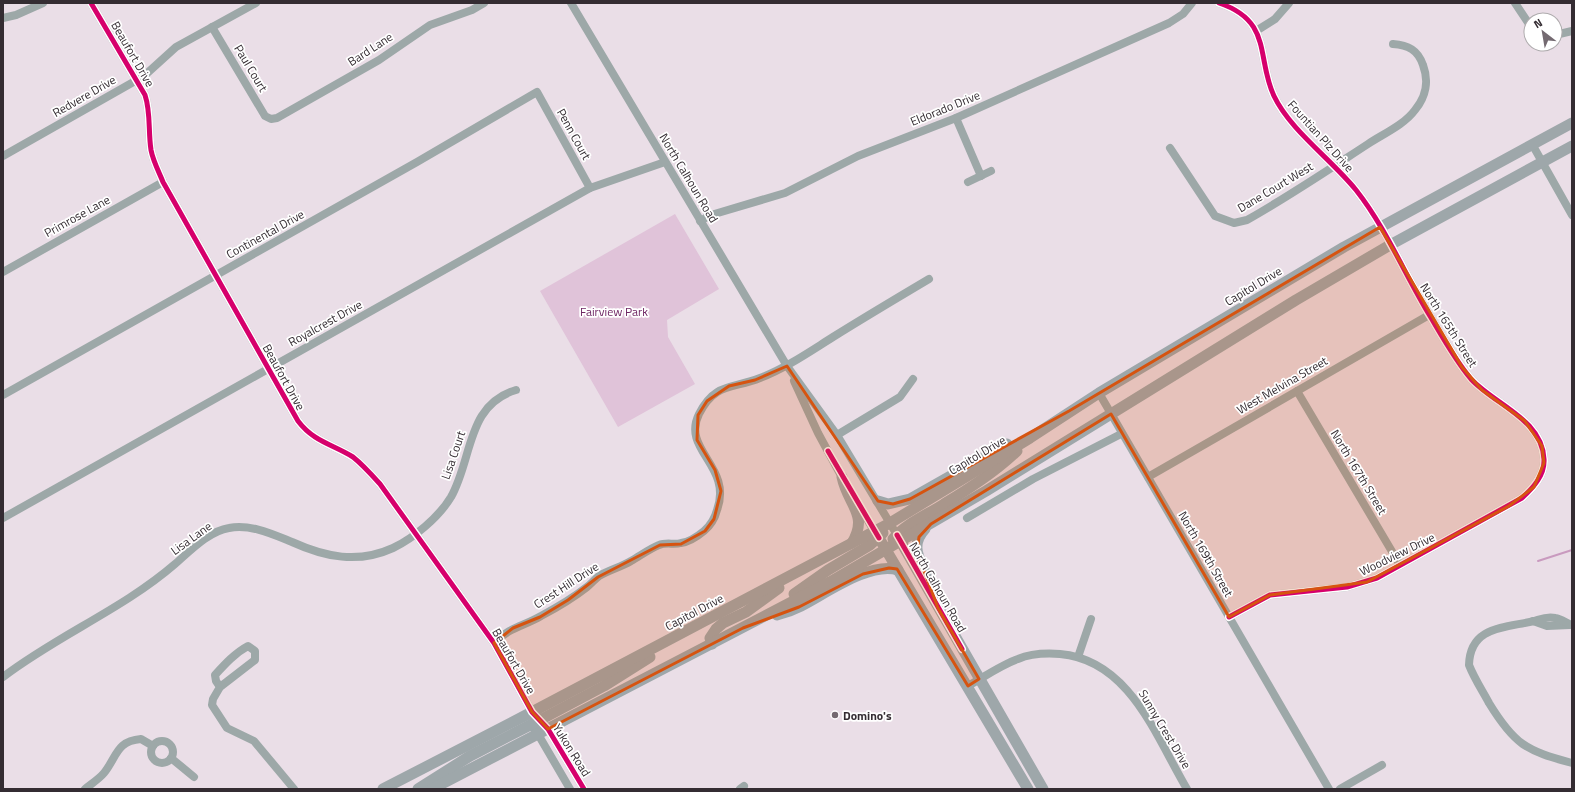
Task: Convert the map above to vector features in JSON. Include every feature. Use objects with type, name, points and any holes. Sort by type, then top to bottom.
[{"type":"main road","name":"Capitol Drive","points":[[890,523],[1030,438],[1098,393],[1380,227],[1572,123]]},
{"type":"main road","points":[[899,538],[931,524],[1296,300],[1390,245],[1572,146]]},
{"type":"main road","points":[[878,501],[888,504],[910,499],[982,457],[1069,411]]},
{"type":"main road","points":[[383,789],[536,723],[548,729],[743,628],[886,550],[899,538],[984,479],[1003,464],[1030,438]]},
{"type":"main road","points":[[842,477],[845,490],[858,515],[860,525],[851,544]]},
{"type":"main road","points":[[765,616],[828,570],[854,556],[890,523]]},
{"type":"main road","points":[[931,524],[919,537],[916,547],[938,608]]},
{"type":"main road","name":"Capitol Drive","points":[[536,723],[610,683],[689,630],[851,544],[877,534]]},
{"type":"main road","name":"North Calhoun Road","points":[[877,534],[1028,789]]},
{"type":"main road","name":"North Calhoun Road","points":[[899,538],[1043,789]]},
{"type":"main road","points":[[743,628],[799,607],[863,574],[884,569],[898,570]]},
{"type":"main road","points":[[712,644],[710,638],[716,629],[764,600],[796,573]]},
{"type":"main road","points":[[418,789],[470,756],[536,723]]},
{"type":"main road","points":[[432,789],[536,723]]},
{"type":"street","points":[[3,18],[16,15],[43,3]]},
{"type":"street","name":"Beaufort Drive","points":[[91,3],[145,95],[149,107],[152,151],[155,164],[291,410],[306,432],[317,440],[352,457],[362,464],[380,484],[494,643],[536,723]]},
{"type":"street","name":"Redvere Drive","points":[[3,156],[137,80],[176,48],[256,3]]},
{"type":"street","name":"Bard Lane","points":[[271,119],[277,118],[378,60],[430,25],[472,10],[484,3]]},
{"type":"street","name":"North Calhoun Road","points":[[571,3],[787,366],[837,436],[878,501],[899,538]]},
{"type":"street","name":"Eldorado Drive","points":[[700,221],[711,215],[785,193],[858,156],[956,118],[1169,23],[1183,14],[1192,3]]},
{"type":"street","name":"Fountian Plz Drive","points":[[1219,3],[1243,17],[1256,31],[1262,47],[1268,79],[1279,104],[1302,133],[1334,165],[1362,198],[1390,245]]},
{"type":"street","points":[[1256,31],[1275,19],[1289,3]]},
{"type":"street","points":[[1515,3],[1523,15]]},
{"type":"street","name":"Paul Court","points":[[212,27],[266,116],[271,119]]},
{"type":"street","name":"Dane Court West","points":[[1170,148],[1215,216],[1227,222],[1234,223],[1247,220],[1407,119],[1414,112],[1425,92],[1426,77],[1420,57],[1408,46],[1393,44]]},
{"type":"street","name":"Penn Court","points":[[537,92],[590,188]]},
{"type":"street","name":"Continental Drive","points":[[3,395],[417,162],[537,92]]},
{"type":"street","points":[[956,118],[981,176]]},
{"type":"street","points":[[1532,144],[1572,215]]},
{"type":"street","name":"Royalcrest Drive","points":[[3,518],[590,188],[665,162]]},
{"type":"street","points":[[968,182],[991,172]]},
{"type":"street","name":"Primrose Lane","points":[[3,272],[164,182]]},
{"type":"street","name":"North 165th Street","points":[[1390,245],[1429,315],[1471,379],[1492,398],[1525,421],[1533,429],[1542,446],[1544,459]]},
{"type":"street","name":"Crest Hill Drive","points":[[494,643],[502,634],[540,617],[568,600],[587,587],[598,577],[660,545],[681,544],[705,531],[714,519],[719,504],[721,491],[717,475],[702,452],[697,440],[696,432],[698,415],[707,401],[722,389],[755,380],[787,366],[929,279]]},
{"type":"street","name":"West Melvina Street","points":[[1148,477],[1429,315]]},
{"type":"street","name":"North Calhoun Road","points":[[787,366],[818,433],[842,477],[877,534]]},
{"type":"street","points":[[837,436],[900,397],[913,379]]},
{"type":"street","name":"Lisa Court","points":[[416,533],[428,525],[451,496],[475,430],[487,406],[503,394],[516,390]]},
{"type":"street","name":"North 167th Street","points":[[1297,391],[1400,565]]},
{"type":"street","name":"North 169th Street","points":[[1098,393],[1329,789]]},
{"type":"street","points":[[967,518],[1031,481],[1121,434]]},
{"type":"street","name":"Woodview Drive","points":[[1229,617],[1256,601],[1270,595],[1358,584],[1377,578],[1522,498],[1534,487],[1544,459]]},
{"type":"street","name":"Lisa Lane","points":[[3,677],[42,650],[126,601],[162,576],[211,536],[228,528],[241,527],[263,530],[315,552],[342,558],[366,557],[393,548],[416,533]]},
{"type":"street","points":[[1078,657],[1091,619]]},
{"type":"street","points":[[1571,625],[1547,626],[1534,621],[1502,627],[1476,640],[1469,654],[1469,665],[1501,723],[1518,742],[1538,753],[1572,763]]},
{"type":"street","points":[[220,687],[216,681],[215,675],[224,664],[238,651],[248,646],[255,651],[255,660],[220,687],[213,698],[212,705],[228,728],[254,741],[294,789]]},
{"type":"street","name":"Sunny Crest Drive","points":[[968,686],[1003,666],[1029,655],[1040,653],[1078,657],[1096,664],[1110,672],[1132,696],[1187,789]]},
{"type":"street","name":"Yukon Road","points":[[536,723],[570,789]]},
{"type":"street","name":"Yukon Road","points":[[548,729],[584,789]]},
{"type":"street","points":[[85,789],[104,774],[118,749],[127,742],[141,739],[152,746]]},
{"type":"street","points":[[158,742],[169,744],[172,750],[171,758],[162,763],[156,762],[150,753],[152,746],[158,742]]},
{"type":"street","points":[[171,758],[194,777]]},
{"type":"street","points":[[1340,789],[1382,765]]},
{"type":"highlighted area","points":[[1380,227],[1462,367],[1482,390],[1525,421],[1542,446],[1544,463],[1534,487],[1509,506],[1453,537],[1367,582],[1270,595],[1229,617],[1111,414],[931,524],[919,537],[917,552],[938,608],[979,679],[968,686],[897,569],[889,568],[863,574],[799,607],[743,628],[548,729],[532,712],[494,643],[513,628],[540,617],[568,600],[598,577],[660,545],[681,544],[705,531],[714,519],[721,491],[715,470],[697,440],[698,415],[707,401],[729,386],[755,380],[787,366],[878,501],[893,504],[910,499],[1069,411]]},
{"type":"green space","name":"Fairview Park","points":[[675,214],[719,289],[667,320],[668,337],[695,384],[618,427],[540,291]]},
{"type":"waterway","points":[[1538,561],[1572,550]]},
{"type":"cycle path","points":[[91,3],[145,95],[148,109],[151,150],[163,182],[298,421],[310,434],[353,457],[364,466],[380,484],[494,643],[532,712],[548,729],[584,789]]},
{"type":"cycle path","points":[[1219,3],[1236,11],[1248,20],[1255,30],[1260,42],[1269,82],[1281,109],[1301,133],[1356,190],[1377,220],[1444,341],[1460,364],[1471,379],[1516,414],[1535,433],[1541,445],[1544,459],[1543,470],[1538,481],[1522,498],[1377,578],[1347,587],[1270,595],[1229,617]]},
{"type":"cycle path","points":[[828,451],[879,538]]},
{"type":"cycle path","points":[[897,535],[962,649]]},
{"type":"place","name":"Domino's","points":[[835,715]]}]
